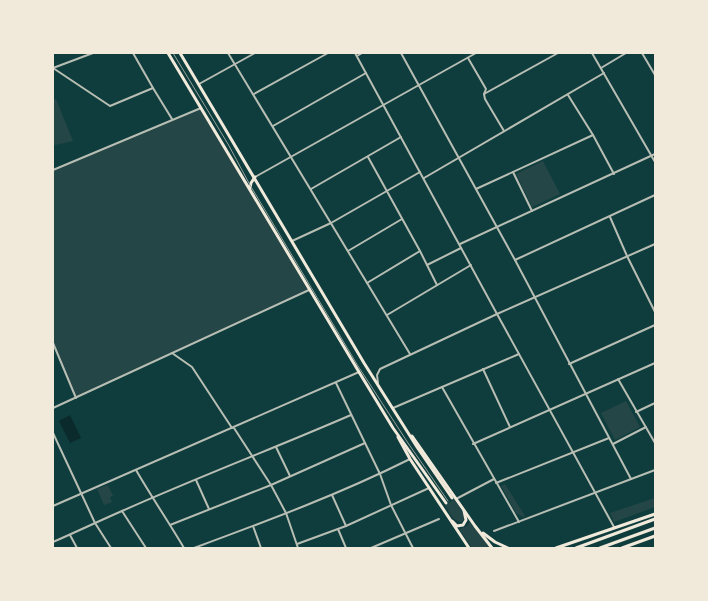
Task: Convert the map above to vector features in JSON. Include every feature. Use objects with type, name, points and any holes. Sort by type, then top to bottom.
[{"type":"highway","points":[[168,53],[393,428],[410,459],[468,548]]},
{"type":"highway","points":[[180,53],[255,177],[326,299],[393,408],[454,498],[492,548]]},
{"type":"highway","points":[[250,189],[251,183],[255,177]]},
{"type":"highway","points":[[393,428],[446,503]]},
{"type":"highway","points":[[447,517],[457,526],[461,526],[465,523],[466,516],[461,506]]},
{"type":"highway","points":[[556,548],[655,514]]},
{"type":"highway","points":[[576,548],[655,520]]},
{"type":"highway","points":[[600,548],[655,528]]},
{"type":"highway","points":[[479,531],[495,542],[508,548]]},
{"type":"highway","points":[[622,548],[632,546],[655,536]]},
{"type":"street","points":[[53,68],[93,53]]},
{"type":"street","points":[[133,53],[172,120]]},
{"type":"street","points":[[228,53],[273,126],[290,158],[311,189],[410,354]]},
{"type":"street","points":[[199,84],[254,53]]},
{"type":"street","points":[[254,94],[328,53]]},
{"type":"street","points":[[355,53],[614,527]]},
{"type":"street","points":[[357,56],[362,53]]},
{"type":"street","points":[[401,53],[418,86],[460,158],[631,479]]},
{"type":"street","points":[[255,177],[476,53]]},
{"type":"street","points":[[484,94],[558,53]]},
{"type":"street","points":[[592,53],[655,162]]},
{"type":"street","points":[[601,68],[626,53]]},
{"type":"street","points":[[642,53],[655,75]]},
{"type":"street","points":[[468,58],[486,89],[484,94],[485,99],[504,131]]},
{"type":"street","points":[[53,68],[110,106],[153,88]]},
{"type":"street","points":[[273,126],[366,73]]},
{"type":"street","points":[[424,178],[604,73]]},
{"type":"street","points":[[568,95],[593,135],[614,174]]},
{"type":"street","points":[[53,170],[201,108]]},
{"type":"street","points":[[476,189],[593,135]]},
{"type":"street","points":[[311,189],[401,137]]},
{"type":"street","points":[[460,244],[655,154]]},
{"type":"street","points":[[368,157],[437,285]]},
{"type":"street","points":[[292,241],[331,223],[420,172]]},
{"type":"street","points":[[513,172],[532,211]]},
{"type":"street","points":[[515,260],[655,195]]},
{"type":"street","points":[[610,217],[627,256],[655,312]]},
{"type":"street","points":[[348,251],[402,219]]},
{"type":"street","points":[[378,384],[377,375],[380,369],[498,314],[655,244]]},
{"type":"street","points":[[427,264],[461,248]]},
{"type":"street","points":[[367,283],[420,251]]},
{"type":"street","points":[[387,315],[471,264]]},
{"type":"street","points":[[53,408],[309,290]]},
{"type":"street","points":[[569,364],[655,325]]},
{"type":"street","points":[[53,343],[76,398]]},
{"type":"street","points":[[172,353],[192,367],[270,485],[286,513],[298,548]]},
{"type":"street","points":[[393,408],[519,354]]},
{"type":"street","points":[[473,444],[655,363]]},
{"type":"street","points":[[483,370],[510,427]]},
{"type":"street","points":[[53,506],[359,372]]},
{"type":"street","points":[[618,379],[655,443]]},
{"type":"street","points":[[336,383],[380,474],[391,505],[404,533],[413,548]]},
{"type":"street","points":[[442,388],[518,522]]},
{"type":"street","points":[[636,412],[655,403]]},
{"type":"street","points":[[53,542],[152,498],[351,415]]},
{"type":"street","points":[[613,444],[646,427]]},
{"type":"street","points":[[53,432],[95,523],[111,548]]},
{"type":"street","points":[[496,483],[609,438]]},
{"type":"street","points":[[170,525],[270,485],[365,443]]},
{"type":"street","points":[[276,447],[290,476]]},
{"type":"street","points":[[194,548],[332,495],[410,459]]},
{"type":"street","points":[[136,470],[184,548]]},
{"type":"street","points":[[494,531],[655,470]]},
{"type":"street","points":[[454,498],[494,479]]},
{"type":"street","points":[[196,480],[209,509]]},
{"type":"street","points":[[297,544],[346,526],[429,488]]},
{"type":"street","points":[[332,495],[346,526]]},
{"type":"street","points":[[122,511],[146,548]]},
{"type":"street","points":[[371,548],[439,519]]},
{"type":"street","points":[[253,526],[261,548]]},
{"type":"street","points":[[338,529],[346,548]]},
{"type":"street","points":[[70,535],[78,548]]},
{"type":"shaded area","points":[[56,99],[73,141],[55,145],[53,143],[53,100]]},
{"type":"shaded area","points":[[201,108],[309,290],[76,398],[53,343],[53,170]]},
{"type":"shaded area","points":[[543,161],[560,194],[532,207],[516,174]]},
{"type":"shaded area","points":[[626,401],[640,427],[615,440],[601,413]]},
{"type":"shaded area","points":[[70,415],[81,438],[70,443],[59,421]]},
{"type":"shaded area","points":[[505,484],[525,516],[523,517],[516,513],[501,486]]},
{"type":"shaded area","points":[[108,485],[113,496],[110,497],[112,502],[104,505],[97,489]]},
{"type":"shaded area","points":[[655,498],[655,507],[614,522],[610,513]]},
{"type":"shaded area","points":[[455,499],[464,516],[462,522],[459,522],[454,518],[445,505]]},
{"type":"shaded area","points":[[470,521],[490,548],[472,548],[459,529],[467,526]]},
{"type":"tram line","points":[[173,53],[358,366],[448,501]]}]
